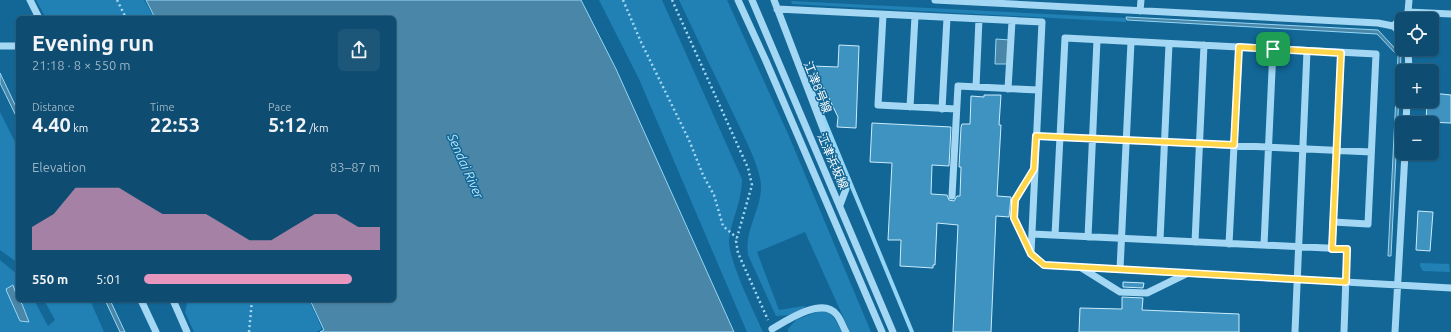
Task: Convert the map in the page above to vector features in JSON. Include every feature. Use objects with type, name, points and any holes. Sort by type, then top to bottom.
[{"type":"street","points":[[30,0],[38,16]]},
{"type":"street","points":[[738,0],[769,68],[882,332]]},
{"type":"street","name":"江津浜坂線","points":[[752,0],[893,332]]},
{"type":"street","name":"江津8号線","points":[[774,0],[846,188],[840,205]]},
{"type":"street","points":[[935,0],[1378,23],[1393,26]]},
{"type":"street","points":[[1140,11],[1141,0]]},
{"type":"street","points":[[1408,12],[1409,0]]},
{"type":"street","points":[[777,9],[1042,22],[1031,254]]},
{"type":"street","points":[[1439,13],[1451,14]]},
{"type":"street","points":[[883,14],[878,105],[956,109]]},
{"type":"street","points":[[910,107],[915,16]]},
{"type":"street","points":[[942,109],[947,18]]},
{"type":"street","points":[[976,87],[979,19]]},
{"type":"street","points":[[1008,88],[1012,21]]},
{"type":"street","points":[[1056,235],[1065,38],[1376,54],[1368,224],[1333,222]]},
{"type":"street","points":[[1088,237],[1097,40]]},
{"type":"street","points":[[1120,269],[1131,42]]},
{"type":"street","points":[[1160,240],[1169,44]]},
{"type":"street","points":[[1195,242],[1204,45]]},
{"type":"street","points":[[0,46],[16,46]]},
{"type":"street","points":[[1229,244],[1239,47]]},
{"type":"street","points":[[1264,245],[1273,49]]},
{"type":"street","points":[[1287,332],[1295,329],[1307,51]]},
{"type":"street","points":[[1332,249],[1341,53]]},
{"type":"street","points":[[952,196],[958,86],[1038,90]]},
{"type":"street","points":[[1036,136],[1372,152]]},
{"type":"street","points":[[1395,332],[1405,160]]},
{"type":"street","points":[[1034,169],[1015,200],[1014,218],[1031,254],[1044,265],[1190,272],[1451,288]]},
{"type":"street","points":[[1032,234],[1347,249],[1344,332]]},
{"type":"street","points":[[1079,267],[1120,292],[1147,293],[1190,272]]},
{"type":"street","points":[[142,302],[156,332]]},
{"type":"street","points":[[174,302],[187,332]]},
{"type":"street","points":[[772,329],[796,316],[816,308],[828,308],[837,314],[846,332]]},
{"type":"path","points":[[117,0],[125,16]]},
{"type":"path","points":[[623,0],[641,42],[689,140],[703,175],[714,195],[723,226],[737,238]]},
{"type":"path","points":[[672,0],[748,168],[752,185],[737,238],[738,253],[772,329]]},
{"type":"path","points":[[249,332],[252,302]]},
{"type":"shaded area","points":[[36,0],[144,0],[153,16],[45,16]]},
{"type":"shaded area","points":[[599,0],[662,0],[742,179],[742,187],[730,233],[730,249],[742,286],[763,332],[747,332],[639,79]]},
{"type":"shaded area","points":[[679,0],[727,0],[788,134],[871,332],[850,332],[805,232],[757,252],[779,310],[804,306],[805,308],[789,315],[776,316],[748,255],[749,234],[760,197],[761,188],[758,171],[752,154]]},
{"type":"shaded area","points":[[791,1],[1126,18],[1126,22],[792,4]]},
{"type":"shaded area","points":[[0,112],[16,144],[16,262],[0,250]]},
{"type":"shaded area","points":[[0,260],[16,273],[16,302],[35,302],[48,326],[55,320],[45,302],[91,302],[104,332],[0,332]]},
{"type":"shaded area","points":[[1420,263],[1449,264],[1450,272],[1423,271]]},
{"type":"shaded area","points":[[188,302],[310,302],[322,329],[316,332],[194,332],[185,312]]},
{"type":"shaded area","points":[[819,311],[824,311],[831,314],[842,332],[788,332],[788,329],[796,320]]},
{"type":"water","name":"Sendai River","points":[[146,0],[581,0],[616,69],[734,332],[320,332],[324,330],[311,302],[396,302],[396,16],[154,16]]},
{"type":"water","points":[[1126,17],[1378,30],[1395,48],[1395,53],[1377,34],[1127,20]]},
{"type":"water","points":[[996,39],[1010,40],[1008,64],[995,64]]},
{"type":"water","points":[[1398,56],[1401,56],[1401,64],[1398,64]]},
{"type":"water","points":[[0,73],[16,107],[16,116],[0,83]]},
{"type":"water","points":[[1395,108],[1398,108],[1398,116],[1395,116]]},
{"type":"water","points":[[1395,116],[1396,160],[1391,256],[1388,256]]},
{"type":"water","points":[[13,285],[16,294],[16,302],[20,302],[22,304],[29,322],[20,321],[6,289]]},
{"type":"water","points":[[106,302],[111,302],[125,332],[120,332]]},
{"type":"building","points":[[839,45],[859,46],[856,128],[837,127],[838,117],[824,88],[819,88],[819,79],[812,66],[838,67]]},
{"type":"building","points":[[1439,94],[1451,95],[1451,123],[1439,123],[1439,116],[1426,116],[1427,108],[1439,108]]},
{"type":"building","points":[[984,95],[1001,95],[997,196],[1011,197],[1009,217],[996,216],[991,332],[953,332],[958,225],[937,223],[935,265],[933,265],[933,268],[900,266],[901,240],[888,240],[892,163],[870,162],[872,123],[951,127],[949,166],[932,165],[931,194],[947,195],[949,200],[954,201],[957,196],[960,196],[961,167],[959,167],[961,127],[962,124],[970,124],[971,96],[984,97]]},
{"type":"building","points":[[1418,211],[1433,212],[1430,251],[1416,250]]},
{"type":"building","points":[[1123,282],[1144,283],[1143,288],[1123,287]]},
{"type":"building","points":[[1122,297],[1143,298],[1142,310],[1239,314],[1239,332],[1079,332],[1080,308],[1122,309]]},
{"type":"waterway","points":[[812,90],[912,332]]},
{"type":"route","points":[[1239,47],[1273,49],[1341,53],[1332,249],[1347,249],[1346,282],[1190,272],[1044,265],[1031,254],[1014,218],[1015,200],[1034,169],[1036,136],[1234,145],[1239,47]]}]
